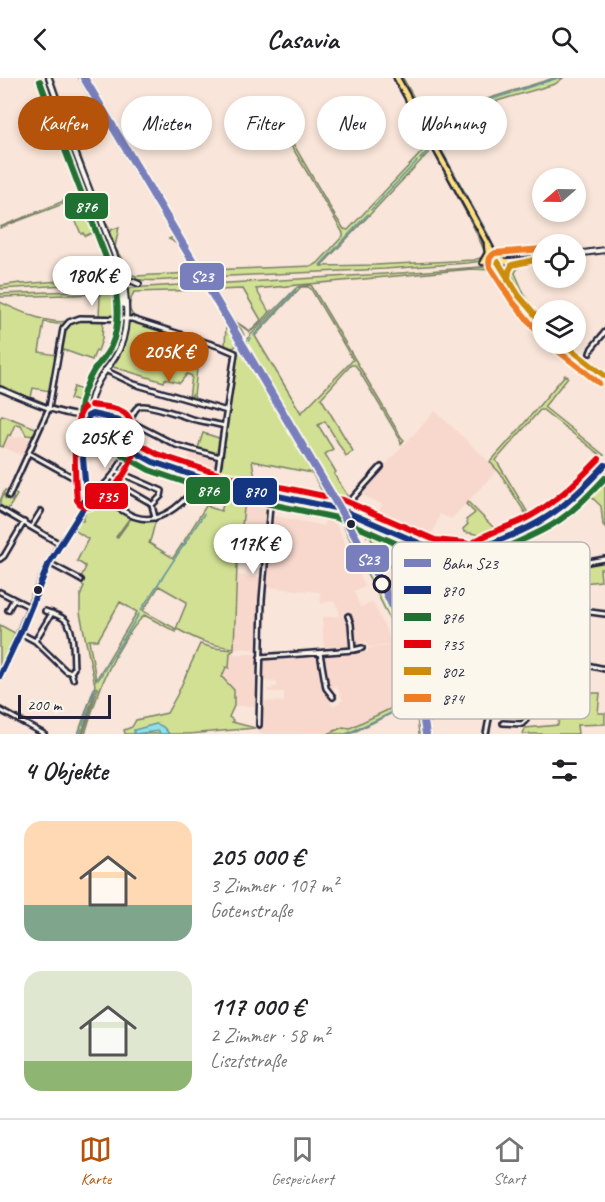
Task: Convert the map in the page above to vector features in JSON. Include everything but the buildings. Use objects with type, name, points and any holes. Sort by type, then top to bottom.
[{"type":"main road","points":[[398,78],[499,265],[532,312]]},
{"type":"main road","points":[[483,262],[488,253],[487,242]]},
{"type":"main road","points":[[494,256],[509,263],[508,280]]},
{"type":"main road","points":[[577,354],[605,376]]},
{"type":"street","points":[[49,78],[115,258],[127,279],[139,284]]},
{"type":"street","points":[[586,253],[605,250]]},
{"type":"street","points":[[115,258],[125,307]]},
{"type":"street","points":[[499,265],[532,260]]},
{"type":"street","points":[[0,676],[49,563],[82,512],[86,498],[83,458],[90,404],[94,390],[114,359],[124,332],[126,319],[122,273]]},
{"type":"street","points":[[103,286],[116,291],[121,296]]},
{"type":"street","points":[[9,496],[50,408],[63,332],[66,325],[80,318],[136,320],[235,353],[216,483]]},
{"type":"street","points":[[590,353],[605,332]]},
{"type":"street","points":[[105,370],[134,384],[227,411]]},
{"type":"street","points":[[0,389],[70,415],[118,419],[123,427],[126,447],[112,477],[92,497]]},
{"type":"street","points":[[130,423],[138,407],[142,406],[224,426]]},
{"type":"street","points":[[123,427],[130,423],[135,424],[176,445],[220,457]]},
{"type":"street","points":[[126,447],[153,462],[216,483],[344,510],[417,542]]},
{"type":"street","points":[[29,453],[86,484]]},
{"type":"street","points":[[494,542],[549,516],[575,496],[605,465]]},
{"type":"street","points":[[344,510],[381,467]]},
{"type":"street","points":[[116,471],[162,491],[159,499],[152,505]]},
{"type":"street","points":[[112,477],[123,487],[150,502],[154,518]]},
{"type":"street","points":[[86,498],[92,497],[110,503],[137,518],[154,518],[169,512],[179,504],[191,494],[203,478]]},
{"type":"street","points":[[259,725],[263,582],[271,495]]},
{"type":"street","points":[[0,509],[60,544]]},
{"type":"street","points":[[31,527],[41,511]]},
{"type":"street","points":[[0,559],[24,522]]},
{"type":"street","points":[[590,562],[605,559]]},
{"type":"street","points":[[49,563],[81,580]]},
{"type":"street","points":[[0,592],[30,607]]},
{"type":"street","points":[[8,610],[14,598]]},
{"type":"street","points":[[45,611],[63,618],[69,626],[73,643],[74,668],[70,672]]},
{"type":"street","points":[[590,612],[605,614]]},
{"type":"street","points":[[35,641],[51,613]]},
{"type":"street","points":[[348,616],[351,624],[353,650]]},
{"type":"street","points":[[20,633],[35,641],[66,671],[70,672],[73,679]]},
{"type":"street","points":[[260,657],[362,648]]},
{"type":"street","points":[[320,652],[326,688],[333,697]]},
{"type":"street","points":[[590,666],[605,669]]},
{"type":"street","points":[[0,710],[44,734]]},
{"type":"street","points":[[486,734],[489,719]]},
{"type":"street","points":[[503,723],[524,723],[526,719]]},
{"type":"shaded area","points":[[83,78],[86,78],[97,96],[94,96]]},
{"type":"shaded area","points":[[109,117],[121,138],[121,142],[109,122]]},
{"type":"shaded area","points":[[126,150],[128,150],[203,277]]},
{"type":"shaded area","points":[[208,284],[241,341],[239,343],[205,285]]},
{"type":"shaded area","points":[[242,344],[340,506],[336,505],[241,346]]},
{"type":"shaded area","points":[[435,411],[498,470],[451,519],[440,514],[429,542],[423,542],[375,521],[382,504],[359,494]]},
{"type":"shaded area","points":[[9,435],[33,439],[25,457],[3,447]]},
{"type":"shaded area","points":[[191,451],[217,459],[215,480],[185,471]]},
{"type":"shaded area","points":[[239,490],[268,497],[263,545],[240,542],[245,502],[238,500]]},
{"type":"shaded area","points":[[327,509],[340,522],[336,524],[365,586],[354,591],[360,607],[373,602],[392,645],[368,647],[367,642],[355,647],[352,612],[343,612],[344,619],[349,624],[351,646],[324,650],[322,617],[339,616],[339,610],[334,601],[321,603],[320,592],[265,587],[271,515],[324,526]]},
{"type":"shaded area","points":[[340,511],[343,512],[392,603],[392,606]]},
{"type":"shaded area","points":[[238,575],[261,577],[256,649],[234,648]]},
{"type":"shaded area","points":[[391,646],[392,648],[392,708],[350,728],[343,727],[328,734],[259,734],[259,728],[264,726],[264,701],[284,702],[284,692],[268,692],[268,689],[277,687],[277,682],[262,681],[262,661],[264,659],[319,657],[323,688],[333,706],[343,700],[336,686],[328,687],[323,657],[368,652],[368,648]]},
{"type":"shaded area","points":[[232,651],[234,654],[256,654],[257,656],[257,706],[234,706],[234,690],[222,677],[229,667]]},
{"type":"green space","points":[[46,78],[48,78],[54,96],[52,96]]},
{"type":"green space","points":[[51,78],[53,78],[59,96],[57,96]]},
{"type":"green space","points":[[78,78],[83,78],[94,96],[89,96]]},
{"type":"green space","points":[[86,78],[89,78],[99,96],[97,96]]},
{"type":"green space","points":[[393,78],[405,96],[403,96]]},
{"type":"green space","points":[[400,78],[403,78],[413,96],[410,96]]},
{"type":"green space","points":[[554,78],[563,78],[555,84],[507,98],[507,96],[497,96]]},
{"type":"green space","points":[[109,112],[121,133],[121,138],[109,117]]},
{"type":"green space","points":[[109,122],[121,142],[121,150],[109,130]]},
{"type":"green space","points":[[72,150],[73,150],[101,229],[85,236],[81,234],[68,202],[0,228],[86,192]]},
{"type":"green space","points":[[76,150],[78,150],[99,208],[109,228],[106,229]]},
{"type":"green space","points":[[121,150],[126,150],[201,277],[139,280],[124,274],[108,234],[111,230],[119,227],[115,247],[130,274],[136,276],[195,272],[181,249],[169,239],[173,237]]},
{"type":"green space","points":[[128,150],[131,150],[205,277]]},
{"type":"green space","points":[[294,150],[297,150],[335,216],[344,229],[348,230],[423,150],[431,150],[321,266],[474,260],[483,257],[483,248],[474,228],[433,150],[479,234],[486,253],[482,261],[385,269],[207,277],[203,271],[313,266],[343,236]]},
{"type":"green space","points":[[440,150],[496,251],[492,247]]},
{"type":"green space","points":[[103,232],[115,269],[114,282],[0,289],[0,286],[20,283],[110,277],[112,266],[101,233]]},
{"type":"green space","points":[[530,262],[532,265],[523,266],[515,273],[532,307],[520,291],[511,271],[521,264]]},
{"type":"green space","points":[[480,267],[491,268],[498,270],[532,317],[528,312],[499,273],[472,269],[256,289],[269,312],[273,309],[250,332],[233,320],[211,284]],"holes":[[[243,289],[261,320],[250,331],[233,320],[216,290]]]},
{"type":"green space","points":[[208,284],[230,319],[241,329],[244,335],[241,341]]},
{"type":"green space","points":[[205,285],[239,343],[235,347],[225,347],[226,325],[205,290],[134,292],[130,310],[136,318],[144,321],[132,318],[128,315],[126,292],[130,288]]},
{"type":"green space","points":[[311,285],[404,440],[401,444],[358,369],[355,365],[351,365],[321,398],[353,451],[346,456],[325,421],[318,425],[333,449],[325,454],[349,498],[340,506],[242,344],[298,287]],"holes":[[[301,287],[308,287],[353,360],[301,413],[255,336]]]},
{"type":"green space","points":[[110,291],[119,298],[123,317],[99,317],[100,294],[0,297],[0,294]]},
{"type":"green space","points":[[0,302],[45,320],[64,322],[72,320],[64,325],[44,322],[39,352],[56,355],[50,391],[33,388],[31,397],[50,403],[47,405],[0,387]]},
{"type":"green space","points":[[85,318],[105,320],[102,339],[92,360],[61,349],[66,328],[73,322]]},
{"type":"green space","points":[[135,320],[158,328],[160,332],[165,330],[200,342],[194,396],[196,400],[192,399],[192,395],[189,398],[192,376],[187,374],[180,383],[165,379],[164,382],[110,366],[124,331],[131,321]]},
{"type":"green space","points":[[241,346],[336,505],[329,504],[312,473],[252,461],[257,489],[218,480],[235,362]]},
{"type":"green space","points":[[565,375],[568,377],[544,407],[604,455],[602,456],[540,410],[496,460],[531,518],[529,519],[500,473],[490,462]]},
{"type":"green space","points":[[74,387],[89,393],[87,405],[70,399]]},
{"type":"green space","points":[[92,404],[127,418],[126,422],[124,423],[118,416],[107,412],[95,412]]},
{"type":"green space","points":[[2,415],[38,429],[34,436],[26,435],[21,425],[15,424],[3,447],[0,446]]},
{"type":"green space","points":[[93,420],[102,422],[113,420],[119,424],[89,425]]},
{"type":"green space","points":[[219,426],[223,428],[219,455],[197,451],[203,433],[219,438],[221,429]]},
{"type":"green space","points":[[605,467],[605,527],[601,506],[585,491],[594,481],[543,523],[508,538],[535,526],[552,515]]},
{"type":"green space","points":[[18,485],[14,493],[17,495],[7,511],[0,507],[5,490],[10,492],[4,495],[5,498],[11,501],[13,491]]},
{"type":"green space","points":[[216,485],[209,507],[221,511],[231,488],[239,490],[238,500],[245,501],[237,565],[234,648],[206,642],[177,629],[176,632],[144,615],[115,656],[101,687],[85,734],[83,734],[98,688],[96,688],[82,734],[78,734],[95,685],[80,613],[80,597],[84,586],[76,581],[80,581],[79,577],[85,569],[85,566],[77,561],[88,539],[73,529],[79,521],[83,521],[89,501],[105,502],[129,516],[117,538],[132,517],[145,520],[157,518],[149,543],[173,558],[182,544],[186,543],[184,541],[208,506]],"holes":[[[159,586],[187,602],[176,629],[143,611]],[[120,602],[137,612],[96,680],[89,640],[98,640]]]},
{"type":"green space","points":[[468,502],[503,537],[492,542],[475,542],[476,534],[464,532],[463,529],[468,524],[466,520],[475,513],[466,504]]},
{"type":"green space","points":[[332,509],[340,511],[386,594],[392,606],[392,624],[339,518],[332,512]]},
{"type":"green space","points":[[364,522],[403,538],[397,536],[378,549],[392,568],[385,561],[383,564],[369,535],[367,536],[368,533],[361,525]]},
{"type":"green space","points":[[605,560],[605,569],[600,569],[601,581],[590,582],[590,563]]},
{"type":"green space","points":[[389,581],[392,601],[384,584]]},
{"type":"green space","points":[[0,625],[15,633],[0,668]]},
{"type":"green space","points":[[200,644],[234,650],[230,653],[229,668],[226,667],[222,677],[234,690],[234,706],[229,717],[233,720],[232,722],[255,728],[189,734],[125,734],[124,730],[132,727],[136,720],[167,713]]},
{"type":"green space","points":[[590,693],[600,693],[598,713],[605,713],[605,724],[577,725],[578,734],[523,734],[525,728],[558,725],[559,719],[590,719]]},
{"type":"green space","points":[[392,708],[392,713],[350,734],[328,734],[343,727],[350,728]]},
{"type":"green space","points":[[417,719],[421,719],[423,734],[419,734]]},
{"type":"green space","points":[[424,719],[431,719],[431,722],[427,722],[427,734]]},
{"type":"water","points":[[156,724],[163,727],[169,734],[160,734],[159,731],[134,734],[134,730]]},
{"type":"waterway","points":[[514,92],[558,78]]},
{"type":"waterway","points":[[502,96],[512,93]]},
{"type":"waterway","points":[[420,159],[428,150]]},
{"type":"waterway","points":[[441,150],[487,233]]},
{"type":"waterway","points":[[371,210],[417,161]]},
{"type":"waterway","points":[[320,265],[368,214]]},
{"type":"waterway","points":[[254,335],[296,290]]},
{"type":"waterway","points":[[244,345],[251,338]]},
{"type":"waterway","points":[[219,481],[221,467]]},
{"type":"waterway","points":[[141,610],[204,514]]},
{"type":"waterway","points":[[98,680],[139,614]]},
{"type":"waterway","points":[[590,668],[605,671]]},
{"type":"waterway","points":[[90,702],[96,687]]},
{"type":"waterway","points":[[83,725],[89,705]]},
{"type":"waterway","points":[[346,734],[392,712]]},
{"type":"waterway","points":[[80,734],[82,728]]},
{"type":"rail line","name":"S23","points":[[84,78],[340,509],[392,605]]},
{"type":"rail line","name":"S23","points":[[424,719],[426,734]]},
{"type":"transit line","name":"876","points":[[40,81],[113,276],[116,293],[118,311],[114,338],[108,352],[88,381],[79,415]]},
{"type":"transit line","name":"874","points":[[532,250],[495,253],[489,263],[512,301],[532,325]]},
{"type":"transit line","name":"802","points":[[508,280],[512,265],[532,260]]},
{"type":"transit line","name":"802","points":[[498,262],[519,296],[532,311]]},
{"type":"transit line","name":"874","points":[[562,354],[599,383]]},
{"type":"transit line","name":"802","points":[[577,354],[605,376]]},
{"type":"transit line","name":"735","points":[[84,408],[77,425],[76,491],[77,500],[83,506],[91,506],[108,495],[123,476],[134,448],[133,428],[125,413],[116,409],[91,405]]},
{"type":"transit line","name":"870","points":[[88,416],[92,414],[119,420],[123,428],[126,447]]},
{"type":"transit line","name":"870","points":[[0,676],[49,563],[84,507],[86,492],[83,458],[88,416]]},
{"type":"transit line","name":"735","points":[[130,439],[157,454],[218,474],[343,500],[435,540],[455,542]]},
{"type":"transit line","name":"870","points":[[126,447],[153,462],[216,483],[340,509],[417,542]]},
{"type":"transit line","name":"876","points":[[122,455],[149,470],[213,492],[337,518],[393,542]]},
{"type":"transit line","name":"735","points":[[476,542],[544,508],[573,485],[599,459]]},
{"type":"transit line","name":"870","points":[[495,542],[524,530],[550,515],[572,498],[605,465]]},
{"type":"transit line","name":"876","points":[[517,542],[559,520],[605,478]]}]
